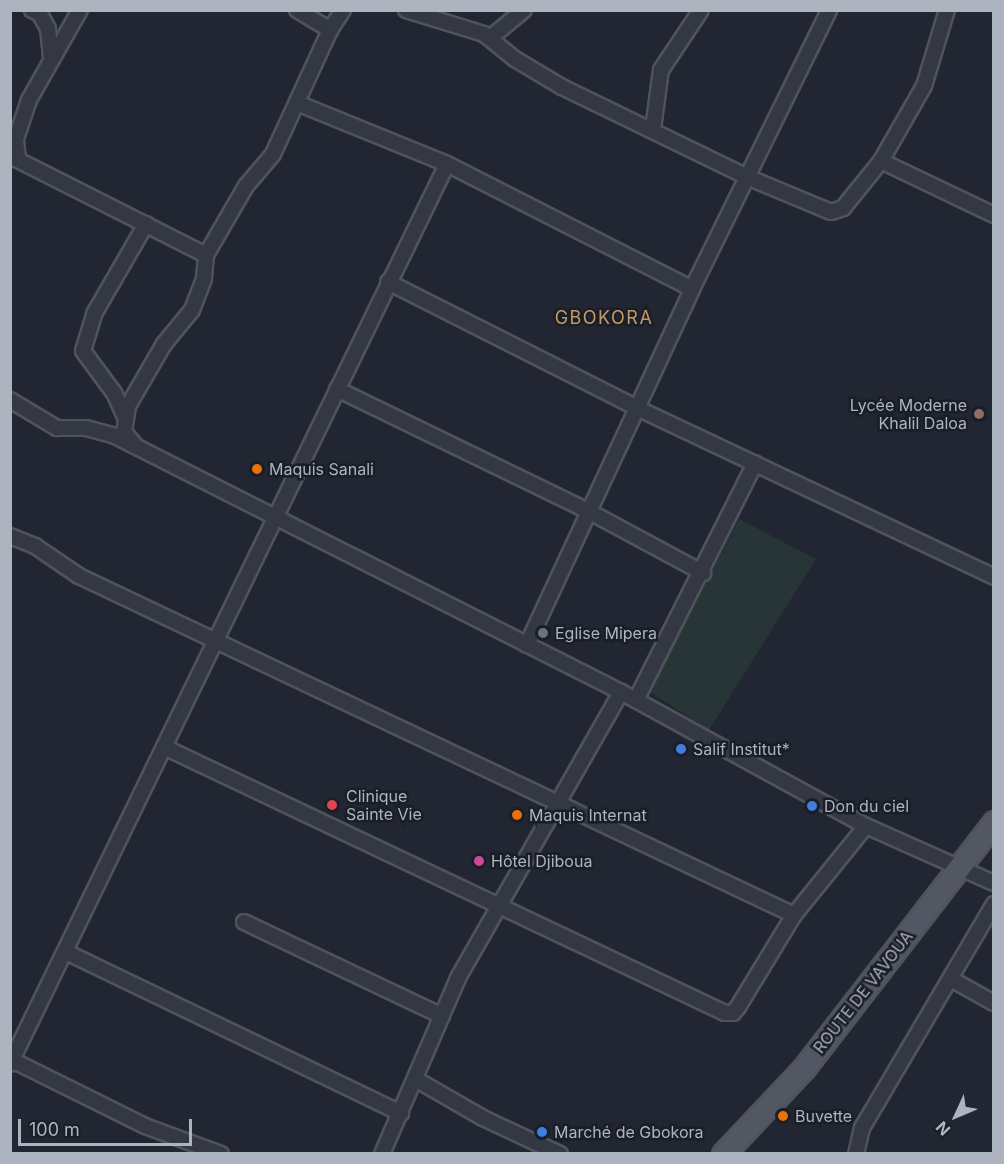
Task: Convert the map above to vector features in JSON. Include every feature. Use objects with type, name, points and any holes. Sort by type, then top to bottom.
[{"type":"main road","name":"ROUTE DE VAVOUA","points":[[723,1154],[804,1068],[993,822]]},
{"type":"street","points":[[32,10],[40,14],[48,29],[51,58]]},
{"type":"street","points":[[80,10],[51,58],[20,129],[14,157],[206,255]]},
{"type":"street","points":[[297,10],[330,30]]},
{"type":"street","points":[[124,416],[157,354],[192,310],[204,278],[206,255],[246,186],[273,154],[330,30],[343,10]]},
{"type":"street","points":[[406,10],[490,39],[515,60],[562,87],[653,129],[747,177],[831,212],[843,208],[880,162],[924,86],[947,10]]},
{"type":"street","points":[[490,39],[525,10]]},
{"type":"street","points":[[653,129],[661,70],[701,10]]},
{"type":"street","points":[[527,645],[588,511],[639,409],[692,289],[829,10]]},
{"type":"street","points":[[297,103],[447,164],[692,289]]},
{"type":"street","points":[[880,162],[993,214]]},
{"type":"street","points":[[221,1154],[145,1126],[11,1062],[447,164]]},
{"type":"street","points":[[140,449],[124,432],[124,416],[114,393],[83,351],[94,314],[146,224]]},
{"type":"street","points":[[388,282],[639,409],[993,577]]},
{"type":"street","points":[[337,389],[588,511],[703,573]]},
{"type":"street","points":[[10,400],[57,428],[99,430],[140,449],[621,692],[866,826],[993,883]]},
{"type":"street","points":[[636,700],[703,573],[755,463]]},
{"type":"street","points":[[10,536],[35,546],[80,576],[794,915]]},
{"type":"street","points":[[382,1154],[417,1080],[442,1016],[498,904],[621,692]]},
{"type":"street","points":[[164,747],[498,904],[569,942],[725,1013],[738,1007],[794,915],[866,826]]},
{"type":"street","points":[[856,1154],[862,1128],[993,904]]},
{"type":"street","points":[[244,922],[442,1016]]},
{"type":"street","points":[[66,952],[401,1113]]},
{"type":"street","points":[[951,979],[993,1003]]},
{"type":"street","points":[[417,1080],[483,1118],[560,1154]]},
{"type":"shaded area","points":[[739,519],[816,559],[709,730],[650,692]]},
{"type":"place","name":"Lycée Moderne Khalil Daloa","points":[[979,414]]},
{"type":"place","name":"Maquis Sanali","points":[[257,469]]},
{"type":"place","name":"Eglise Mipera","points":[[543,633]]},
{"type":"place","name":"Salif Institut*","points":[[681,749]]},
{"type":"place","name":"Clinique Sainte Vie","points":[[332,805]]},
{"type":"place","name":"Don du ciel","points":[[812,806]]},
{"type":"place","name":"Maquis Internat","points":[[517,815]]},
{"type":"place","name":"Hôtel Djiboua","points":[[479,861]]},
{"type":"place","name":"Buvette","points":[[783,1116]]},
{"type":"place","name":"Marché de Gbokora","points":[[542,1132]]},
{"type":"district","name":"GBOKORA","points":[[604,318]]}]
